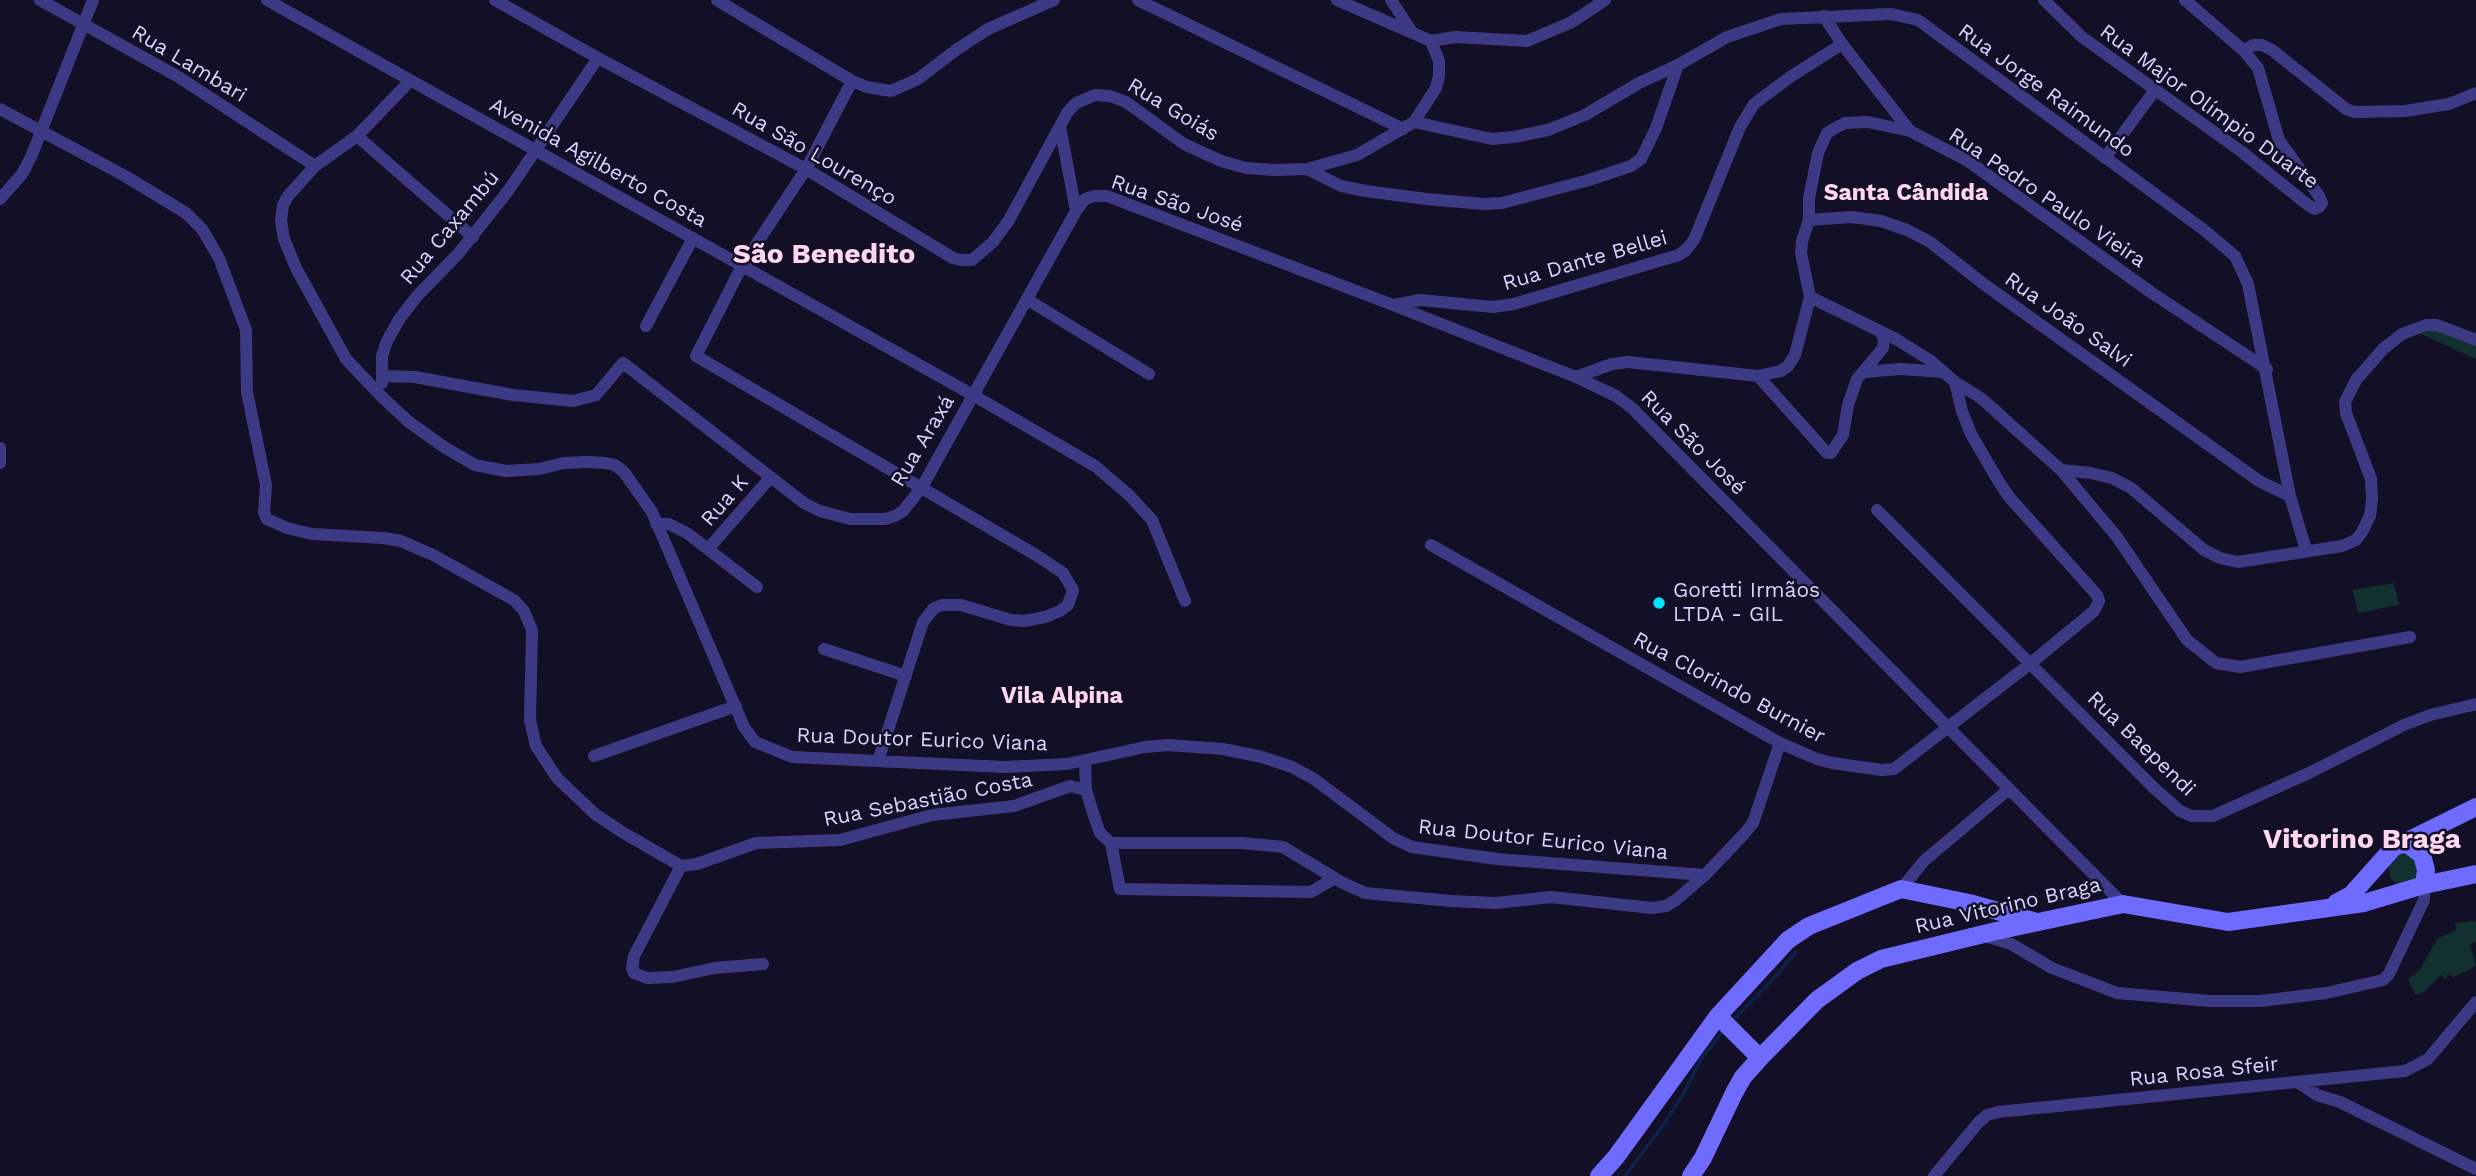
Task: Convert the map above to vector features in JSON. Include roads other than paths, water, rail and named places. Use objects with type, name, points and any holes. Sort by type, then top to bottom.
[{"type":"main road","points":[[2326,908],[2351,895],[2393,849],[2476,807]]},
{"type":"main road","points":[[2401,892],[2391,885],[2383,874],[2382,867],[2393,849],[2409,845],[2422,855],[2426,870],[2424,885]]},
{"type":"main road","name":"Rua Vitorino Braga","points":[[1692,1176],[1743,1077],[1817,1000],[1857,971],[1881,959],[2028,923],[2123,904],[2228,922],[2364,903],[2424,885],[2476,874]]},
{"type":"main road","points":[[1599,1176],[1725,1023],[1788,940],[1797,933],[1901,890],[1925,892],[1997,911],[2028,923]]},
{"type":"main road","points":[[1989,933],[1997,911]]},
{"type":"main road","points":[[2011,944],[2012,933],[2028,923]]},
{"type":"main road","points":[[1725,1023],[1760,1058]]},
{"type":"street","name":"Rua Lambari","points":[[40,0],[177,76],[315,166]]},
{"type":"street","points":[[0,199],[22,174],[93,0]]},
{"type":"street","name":"Avenida Agilberto Costa","points":[[267,0],[1096,467],[1129,495],[1152,520],[1185,601]]},
{"type":"street","name":"Rua São Lourenço","points":[[495,0],[806,169],[953,258],[961,260],[972,260],[993,242],[1009,220],[1060,126]]},
{"type":"street","points":[[718,0],[852,80],[891,91],[918,79],[988,29],[1054,0]]},
{"type":"street","name":"Rua Jorge Raimundo","points":[[1138,0],[1408,125],[1492,139],[1548,130],[1585,115],[1727,37],[1782,19],[1891,14],[1918,20],[2235,256],[2248,284],[2267,369],[2290,496],[2306,550]]},
{"type":"street","points":[[1337,0],[1431,41],[1455,37],[1527,41],[1572,22],[1605,0]]},
{"type":"street","points":[[1391,0],[1413,33]]},
{"type":"street","name":"Rua Major Olímpio Duarte","points":[[2044,0],[2081,37],[2242,152],[2315,209],[2322,203],[2279,140],[2258,68],[2244,51]]},
{"type":"street","points":[[2185,0],[2244,51],[2253,45],[2262,45],[2272,50],[2346,109],[2355,112],[2405,111],[2449,104],[2476,93]]},
{"type":"street","points":[[1824,16],[1842,44],[1910,131]]},
{"type":"street","name":"Rua Goiás","points":[[1060,126],[1076,103],[1095,95],[1110,96],[1126,102],[1184,144],[1221,161],[1246,168],[1307,169],[1357,155],[1408,125],[1436,88],[1439,61],[1431,41]]},
{"type":"street","name":"Rua Dante Bellei","points":[[1393,305],[1420,300],[1493,307],[1514,304],[1679,255],[1694,240],[1740,127],[1754,104],[1842,44]]},
{"type":"street","name":"Rua Caxambú","points":[[382,397],[382,356],[400,318],[473,237],[598,58]]},
{"type":"street","points":[[1307,169],[1325,179],[1354,188],[1426,200],[1484,204],[1502,203],[1589,180],[1631,166],[1641,159],[1657,128],[1678,65]]},
{"type":"street","points":[[852,80],[806,169],[742,266],[696,356],[922,487],[1063,573],[1072,587],[1072,597],[1068,605],[1060,611],[1024,621],[961,605],[934,608],[923,622],[878,761]]},
{"type":"street","name":"Rua Doutor Eurico Viana","points":[[410,81],[357,136],[315,166],[288,196],[283,205],[281,220],[284,239],[296,268],[346,359],[382,397],[444,447],[475,465],[506,471],[588,462],[615,466],[624,472],[647,504],[744,727],[755,742],[792,757],[1005,767],[1084,762],[1145,747],[1168,745],[1223,749],[1262,757],[1303,773],[1334,792],[1393,838],[1412,847],[1497,859],[1705,875]]},
{"type":"street","points":[[2105,158],[2155,90]]},
{"type":"street","points":[[0,109],[125,176],[186,213],[213,245],[246,330],[247,392],[266,485],[264,513],[267,519],[287,528],[312,534],[401,541],[490,586],[514,600],[524,611],[532,630],[530,720],[536,746],[557,778],[595,814],[681,866],[634,956],[634,973],[647,978],[673,977],[714,968],[763,964]]},
{"type":"street","name":"Rua Pedro Paulo Vieira","points":[[1576,377],[1612,364],[1628,362],[1758,376],[1781,371],[1788,366],[1795,355],[1810,297],[1801,253],[1809,220],[1809,198],[1818,153],[1827,133],[1845,123],[1868,122],[1910,131],[1968,161],[2152,293],[2267,369]]},
{"type":"street","points":[[1060,126],[1076,211]]},
{"type":"street","points":[[357,136],[473,237]]},
{"type":"street","name":"Rua São José","points":[[1076,211],[1085,199],[1107,196],[1603,388],[1632,408],[2123,904]]},
{"type":"street","name":"Rua Araxá","points":[[383,376],[415,377],[513,395],[573,401],[596,396],[623,363],[804,503],[820,511],[850,519],[885,519],[903,511],[922,487],[1076,211]]},
{"type":"street","name":"Rua João Salvi","points":[[1809,220],[1852,217],[1881,221],[1919,236],[2259,481],[2290,496]]},
{"type":"street","points":[[646,326],[693,238]]},
{"type":"street","points":[[1810,297],[1896,339],[1945,372],[1955,382],[1975,393],[2061,470],[2117,537],[2187,639],[2216,663],[2240,667],[2410,638]]},
{"type":"street","points":[[1028,300],[1149,374]]},
{"type":"street","points":[[2061,470],[2112,478],[2131,488],[2204,550],[2220,558],[2238,562],[2342,546],[2356,540],[2370,516],[2371,479],[2346,413],[2345,402],[2356,380],[2369,364],[2402,334],[2426,326],[2437,325],[2476,340]]},
{"type":"street","points":[[1758,376],[1827,453],[1831,453],[1843,435],[1853,389],[1883,348],[1884,338],[1880,331]]},
{"type":"street","points":[[1864,372],[1900,369],[1945,372]]},
{"type":"street","name":"Rua Clorindo Burnier","points":[[1431,545],[1780,743],[1832,763],[1882,770],[1894,769],[2031,663],[2094,611],[2099,601],[2097,594],[2005,490],[1971,434],[1955,382]]},
{"type":"street","points":[[0,448],[0,463]]},
{"type":"street","name":"Rua K","points":[[708,549],[771,478]]},
{"type":"street","name":"Rua Baependi","points":[[1877,510],[2154,788],[2180,811],[2192,816],[2213,816],[2430,715],[2476,704]]},
{"type":"street","points":[[656,524],[668,524],[687,533],[757,587]]},
{"type":"street","points":[[824,649],[906,676]]},
{"type":"street","points":[[594,756],[736,706]]},
{"type":"street","points":[[1084,762],[1086,790],[1100,833],[1111,842],[1243,843],[1283,847],[1365,893],[1496,903],[1552,897],[1651,908],[1666,906],[1676,900],[1705,875],[1752,823],[1780,743]]},
{"type":"street","points":[[1067,764],[1070,786],[1086,790]]},
{"type":"street","name":"Rua Sebastião Costa","points":[[681,866],[697,864],[756,843],[840,840],[932,816],[1014,806],[1070,786]]},
{"type":"street","points":[[1901,890],[1924,861],[2009,789]]},
{"type":"street","points":[[1111,842],[1120,889],[1311,892],[1335,878]]},
{"type":"street","points":[[1916,870],[1925,892]]},
{"type":"street","points":[[1989,933],[2052,968],[2117,993],[2210,1002],[2261,1001],[2326,993],[2376,983],[2389,974],[2424,900],[2424,885]]},
{"type":"street","name":"Rua Rosa Sfeir","points":[[1934,1176],[1978,1123],[1987,1115],[1998,1112],[2395,1073],[2416,1067],[2436,1051],[2476,1002]]},
{"type":"street","points":[[2299,1083],[2317,1095],[2340,1102],[2476,1169]]},
{"type":"waterway","points":[[1731,1022],[1796,952]]},
{"type":"waterway","points":[[1625,1176],[1664,1124],[1701,1059],[1723,1031]]},
{"type":"place","name":"Goretti Irmãos LTDA - GIL","points":[[1659,603]]},
{"type":"district","name":"Santa Cândida","points":[[1906,193]]},
{"type":"district","name":"São Benedito","points":[[824,255]]},
{"type":"district","name":"Vila Alpina","points":[[1062,696]]},
{"type":"district","name":"Vitorino Braga","points":[[2362,840]]}]
